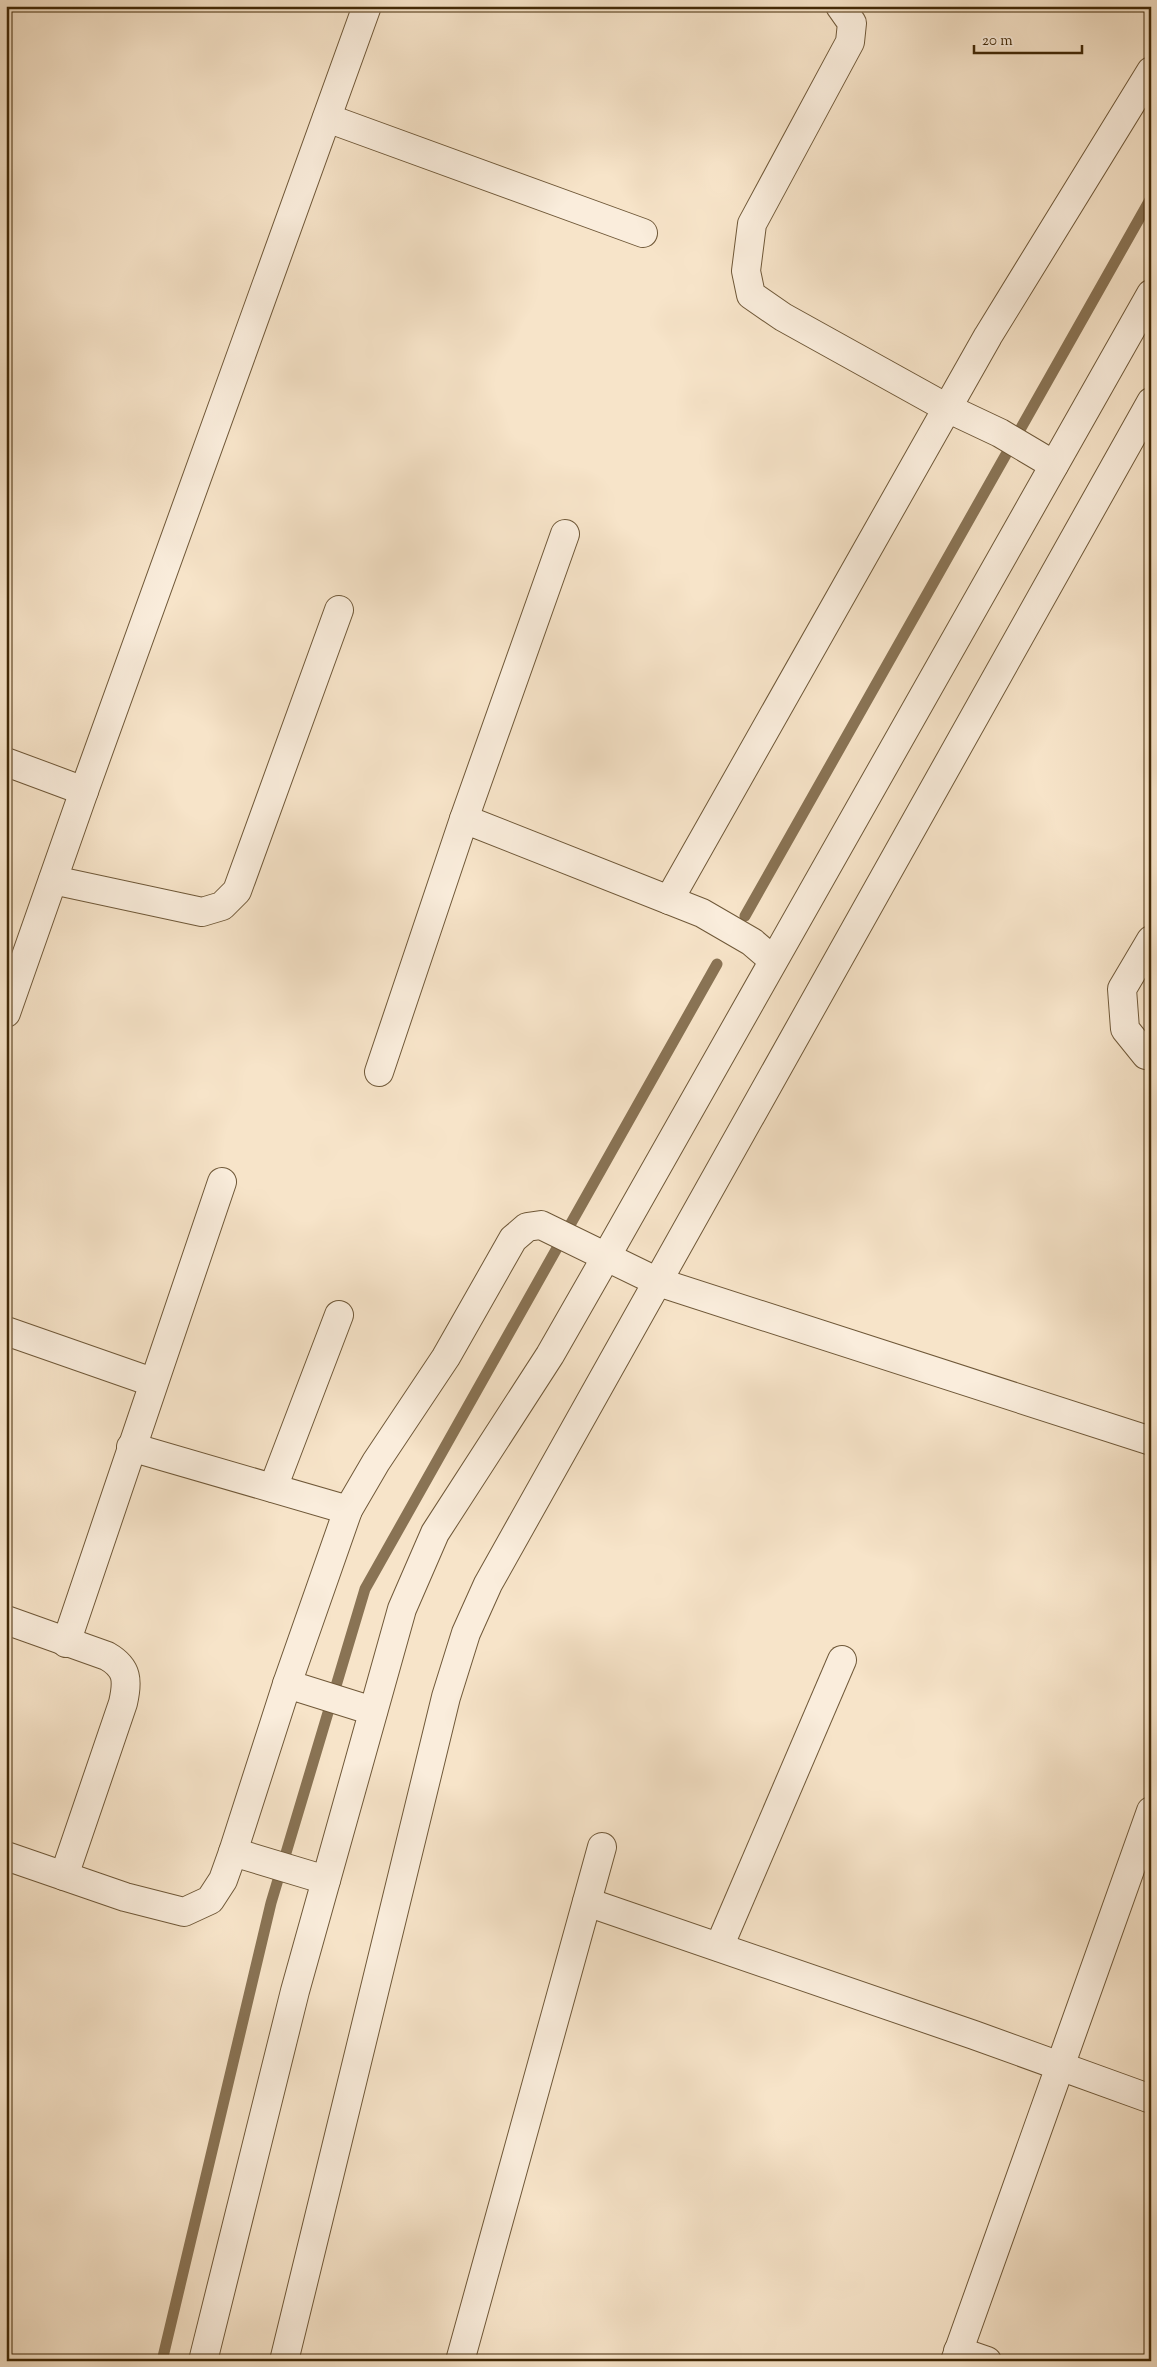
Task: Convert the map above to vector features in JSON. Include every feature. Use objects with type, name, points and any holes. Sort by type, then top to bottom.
[{"type":"street","points":[[6,1013],[12,978],[53,880],[367,6]]},
{"type":"street","points":[[840,6],[852,23],[850,42],[752,224],[746,271],[751,295],[783,317],[947,408],[1000,433],[1054,465]]},
{"type":"street","points":[[669,900],[988,336],[1151,70]]},
{"type":"street","points":[[327,118],[643,233]]},
{"type":"street","points":[[203,2361],[295,1991],[373,1711],[402,1609],[436,1533],[550,1355],[1151,294]]},
{"type":"street","points":[[284,2361],[446,1697],[466,1633],[488,1584],[1151,402]]},
{"type":"street","points":[[379,1072],[464,819],[565,534]]},
{"type":"street","points":[[53,880],[202,912],[222,906],[237,891],[339,610]]},
{"type":"street","points":[[6,762],[84,791]]},
{"type":"street","points":[[464,819],[702,913],[752,942],[773,960]]},
{"type":"street","points":[[1151,940],[1122,989],[1125,1029],[1146,1055],[1151,1056]]},
{"type":"street","points":[[66,1643],[152,1382],[222,1182]]},
{"type":"street","points":[[6,1856],[125,1897],[184,1912],[210,1900],[223,1880],[233,1852],[287,1684],[348,1510],[376,1462],[446,1357],[513,1239],[527,1226],[540,1225],[658,1282],[1151,1440]]},
{"type":"street","points":[[274,1488],[339,1315]]},
{"type":"street","points":[[6,1331],[152,1382]]},
{"type":"street","points":[[131,1447],[348,1510]]},
{"type":"street","points":[[6,1620],[66,1643],[107,1656],[119,1663],[128,1684],[64,1876]]},
{"type":"street","points":[[719,1947],[842,1660]]},
{"type":"street","points":[[287,1684],[343,1700],[373,1711]]},
{"type":"street","points":[[987,2361],[957,2356],[1151,1811]]},
{"type":"street","points":[[460,2361],[602,1847]]},
{"type":"street","points":[[233,1852],[326,1880]]},
{"type":"street","points":[[587,1902],[1060,2065],[1151,2099]]},
{"type":"waterway","points":[[745,916],[1151,198]]},
{"type":"waterway","points":[[162,2361],[271,1903],[365,1589],[717,964]]}]
